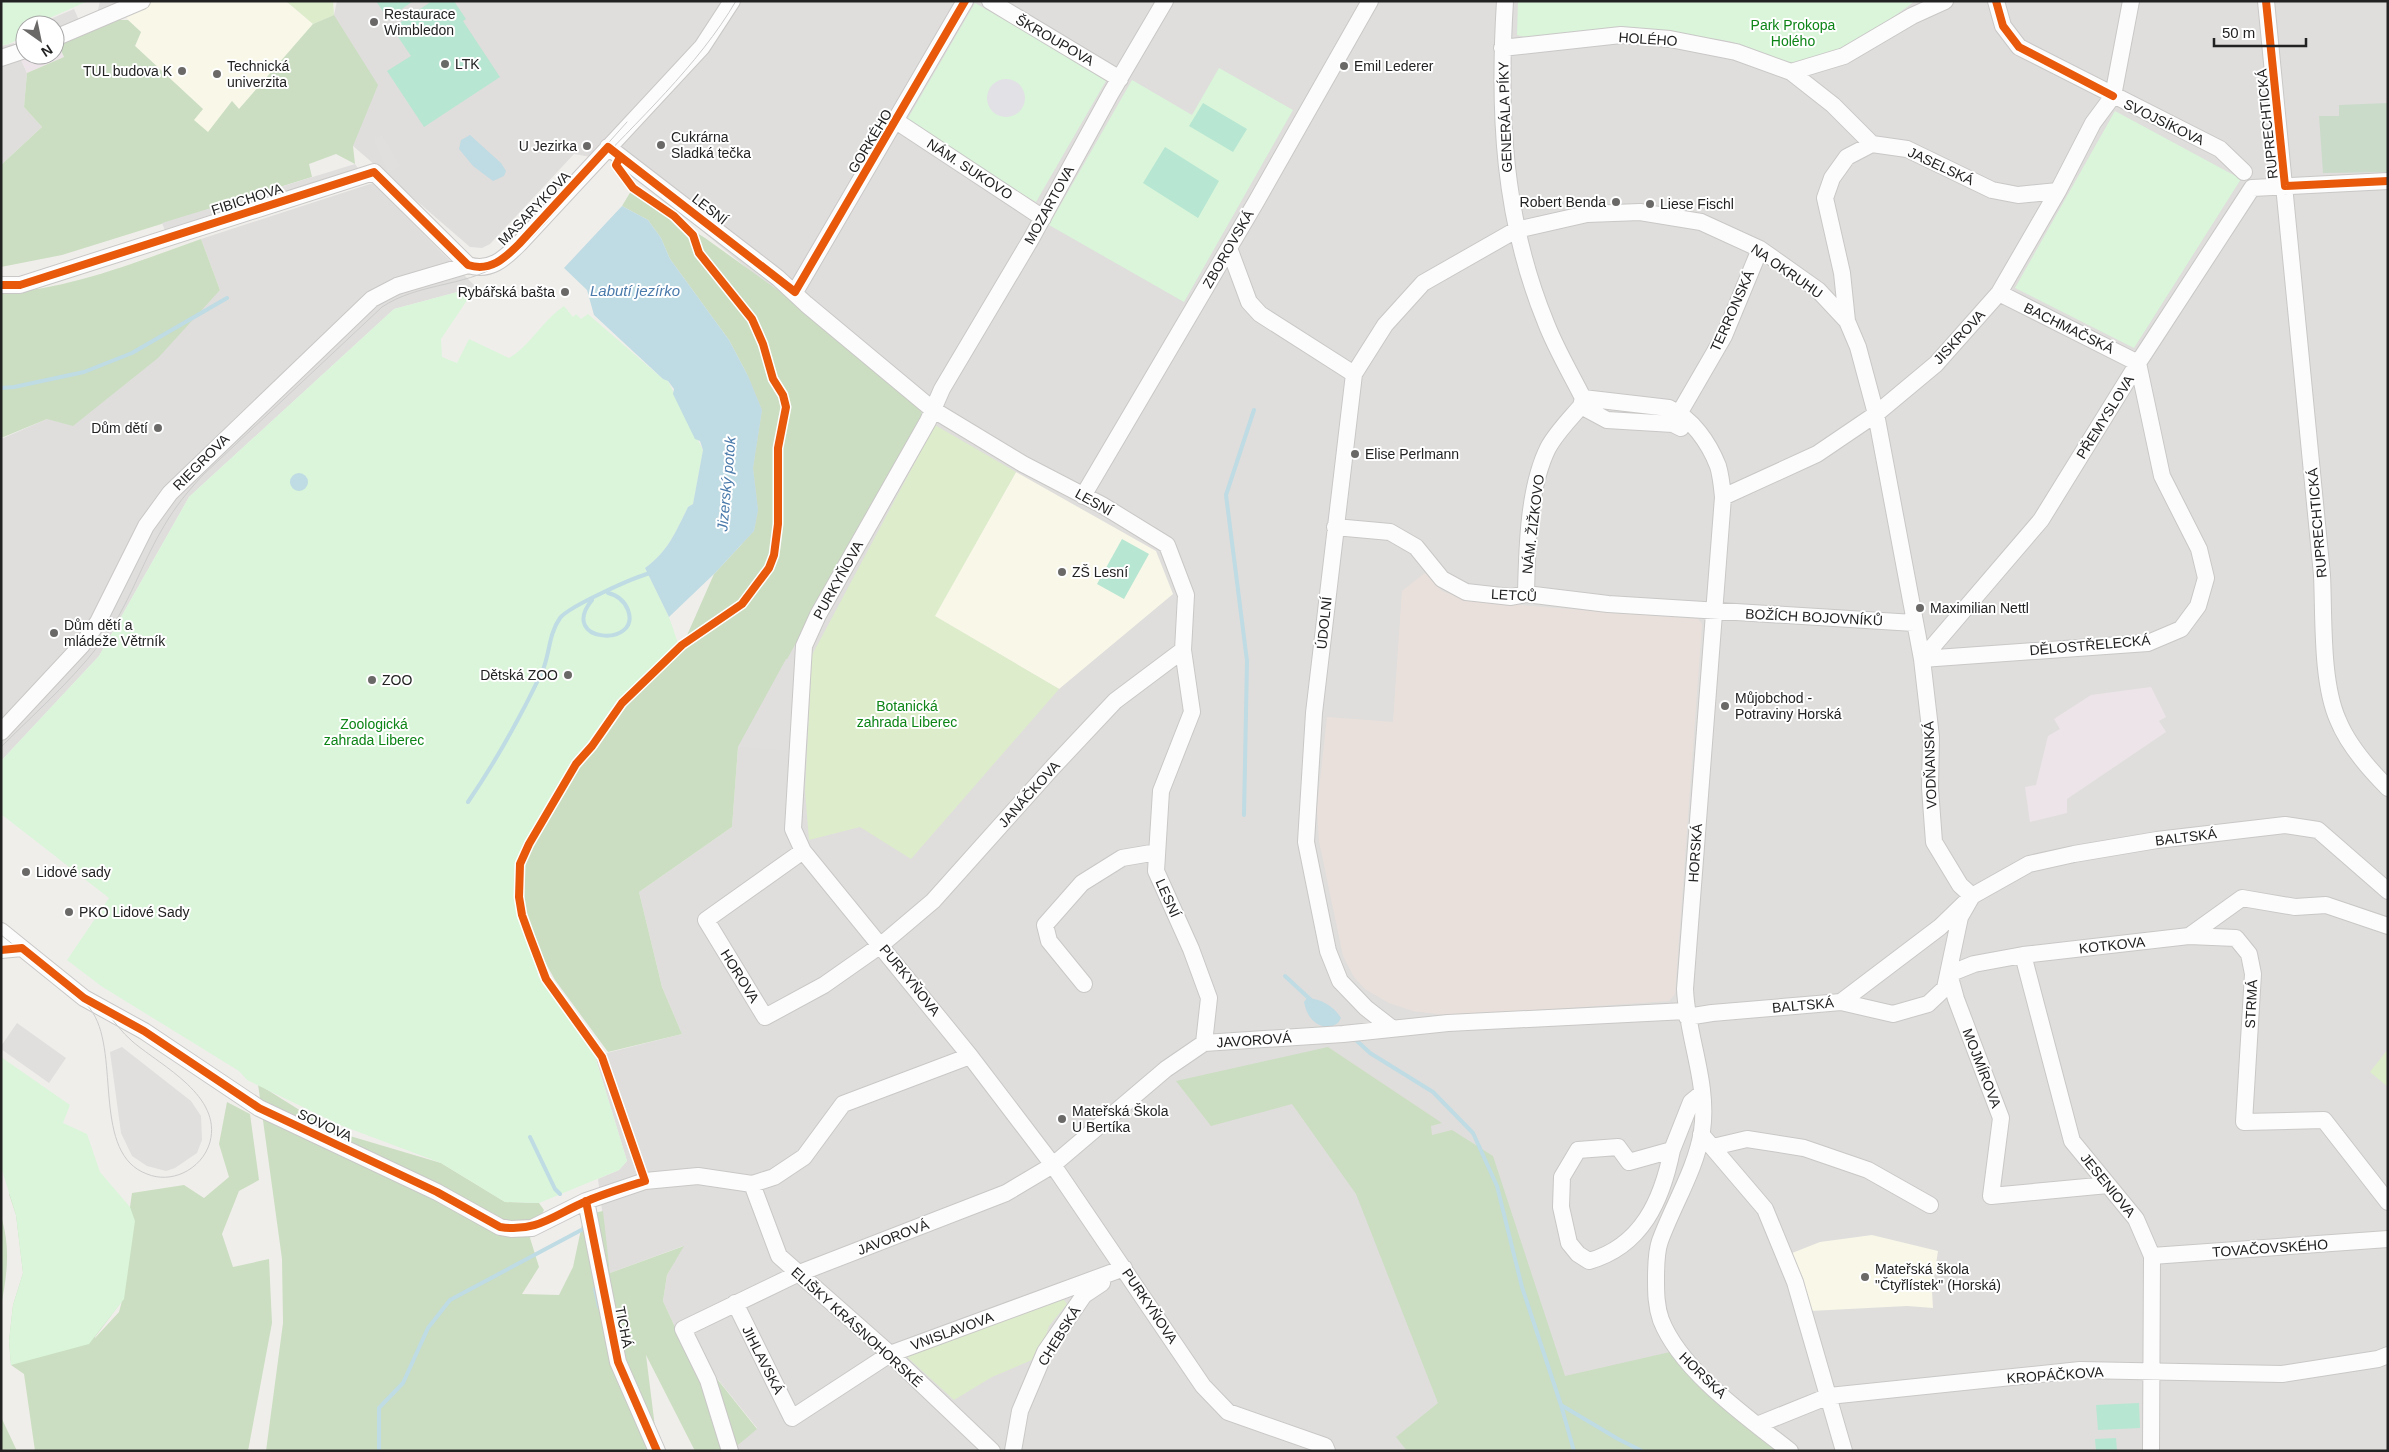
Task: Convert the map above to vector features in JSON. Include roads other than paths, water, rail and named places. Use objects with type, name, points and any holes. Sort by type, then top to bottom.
[{"type":"street","points":[[65,34],[142,1]]},
{"type":"street","name":"MASARYKOVA","points":[[468,266],[476,268],[489,266],[509,254],[702,47],[732,1]]},
{"type":"street","name":"GORKÉHO","points":[[795,292],[965,1]]},
{"type":"street","name":"ŠKROUPOVA","points":[[990,1],[1120,79]]},
{"type":"street","name":"MOZARTOVA","points":[[932,409],[1043,218],[1165,1]]},
{"type":"street","name":"ZBOROVSKÁ","points":[[1083,496],[1229,248],[1370,1]]},
{"type":"street","name":"GENERÁLA PÍKY","points":[[1505,1],[1502,48],[1505,163],[1516,230],[1529,277],[1546,324],[1582,402]]},
{"type":"street","points":[[1791,72],[1844,56],[1912,16],[1945,1]]},
{"type":"street","name":"SVOJSÍKOVA","points":[[1996,1],[2003,26],[2020,47],[2220,149],[2244,172]]},
{"type":"street","points":[[2113,96],[2131,1]]},
{"type":"street","name":"RUPRECHTICKÁ","points":[[2266,1],[2322,575],[2327,668],[2331,695],[2338,720],[2355,749],[2388,788]]},
{"type":"street","name":"HOLÉHO","points":[[1502,48],[1621,35],[1670,39],[1736,52],[1791,72],[1833,105],[1872,144]]},
{"type":"street","points":[[1,58],[15,53]]},
{"type":"street","name":"JISKROVA","points":[[1724,497],[1817,454],[1876,414],[1936,364],[1999,294],[2058,191],[2093,123],[2113,96]]},
{"type":"street","name":"NÁM. SUKOVO","points":[[896,121],[1043,218]]},
{"type":"street","points":[[1847,321],[1842,273],[1826,198],[1832,178],[1847,157],[1872,144]]},
{"type":"street","name":"JASELSKÁ","points":[[1872,144],[1907,149],[1992,190],[2018,196],[2058,191]]},
{"type":"street","name":"LESNÍ","points":[[608,147],[795,292],[806,304],[932,409],[1023,464],[1083,496],[1167,545],[1186,595],[1183,650],[1192,712],[1161,791],[1156,871],[1191,949],[1209,998],[1204,1043]]},
{"type":"street","name":"FIBICHOVA","points":[[1,285],[20,285],[374,172],[468,266]]},
{"type":"street","points":[[2285,186],[2388,181]]},
{"type":"street","name":"PŘEMYSLOVA","points":[[1922,659],[2041,520],[2138,363],[2252,188],[2285,186]]},
{"type":"street","name":"NA OKRUHU","points":[[1354,374],[1385,325],[1423,283],[1516,230],[1587,214],[1640,212],[1701,222],[1760,248],[1818,290],[1847,321],[1858,346],[1876,414],[1914,623]]},
{"type":"street","points":[[1229,248],[1249,302],[1260,314],[1354,374]]},
{"type":"street","name":"TERRONSKÁ","points":[[1676,418],[1724,336],[1760,248]]},
{"type":"street","name":"RIEGROVA","points":[[1,732],[82,645],[98,622],[146,526],[164,500],[193,469],[372,299],[397,286],[468,266]]},
{"type":"street","name":"BACHMAČSKÁ","points":[[1999,294],[2138,363]]},
{"type":"street","name":"DĚLOSTŘELECKÁ","points":[[1922,659],[2148,643],[2181,629],[2198,606],[2206,578],[2199,549],[2162,476],[2138,363]]},
{"type":"street","name":"ÚDOLNÍ","points":[[1354,374],[1314,713],[1306,842],[1328,951],[1340,981],[1366,1008],[1393,1029]]},
{"type":"street","points":[[1582,402],[1669,408],[1676,418],[1692,424],[1705,441],[1718,467],[1724,497],[1714,612]]},
{"type":"street","name":"NÁM. ŽIŽKOVO","points":[[1526,594],[1527,552],[1537,472],[1549,446],[1582,402]]},
{"type":"street","name":"PURKYŇOVA","points":[[932,409],[818,615],[804,646],[793,830],[803,851],[970,1056],[1053,1165],[1203,1386],[1228,1412],[1325,1446],[1327,1451]]},
{"type":"street","name":"LETCŮ","points":[[1335,527],[1390,532],[1416,548],[1442,579],[1466,592],[1511,597],[1526,594],[1608,604],[1714,612]]},
{"type":"street","name":"BOŽÍCH BOJOVNÍKŮ","points":[[1714,612],[1914,623]]},
{"type":"street","name":"HORSKÁ","points":[[1714,612],[1685,989],[1686,1014],[1702,1093],[1704,1115],[1701,1134],[1689,1172],[1659,1243],[1656,1298],[1661,1319],[1676,1348],[1694,1370],[1790,1451]]},
{"type":"street","name":"VODŇANSKÁ","points":[[1914,623],[1922,659],[1931,737],[1930,788],[1934,842],[1960,885],[1972,896]]},
{"type":"street","name":"JANÁČKOVA","points":[[881,945],[933,901],[1115,701],[1183,650]]},
{"type":"street","name":"BALTSKÁ","points":[[1686,1014],[1841,1002],[1940,927],[1972,896],[2029,864],[2074,854],[2157,840],[2285,825],[2318,830],[2388,891]]},
{"type":"street","name":"HOROVA","points":[[803,851],[706,920],[765,1017],[824,985],[881,945]]},
{"type":"street","points":[[1084,984],[1049,941],[1045,924],[1082,882],[1122,858],[1158,852]]},
{"type":"street","points":[[1841,1002],[1893,1014],[1928,1004],[1945,988],[1960,917],[1972,896]]},
{"type":"street","name":"KOTKOVA","points":[[1949,974],[1974,964],[2022,956],[2189,936],[2242,898],[2295,908],[2326,905],[2388,926]]},
{"type":"street","points":[[1,931],[21,948]]},
{"type":"street","name":"STRMÁ","points":[[2189,936],[2236,938],[2249,954],[2253,974],[2244,1122],[2324,1120],[2388,1202]]},
{"type":"street","points":[[1,950],[21,948]]},
{"type":"street","name":"SOVOVA","points":[[21,948],[84,998],[144,1031],[259,1108],[437,1192],[500,1227],[511,1229],[532,1228],[586,1201],[645,1180],[698,1176],[752,1184]]},
{"type":"street","name":"JESENIOVA","points":[[2022,956],[2072,1141],[2136,1219],[2152,1256],[2151,1451]]},
{"type":"street","name":"MOJMÍROVA","points":[[1949,974],[1956,999],[2001,1118],[1991,1196],[2108,1185]]},
{"type":"street","name":"JAVOROVÁ","points":[[730,1451],[708,1380],[683,1329],[797,1274],[1006,1193],[1053,1165],[1166,1069],[1204,1043],[1527,1018],[1686,1014]]},
{"type":"street","points":[[752,1184],[774,1177],[804,1157],[843,1104],[970,1056]]},
{"type":"street","points":[[1672,1150],[1629,1162],[1618,1147],[1578,1150],[1562,1177],[1561,1207],[1569,1243],[1578,1254],[1589,1261],[1599,1258],[1637,1234],[1651,1212],[1666,1178],[1672,1150],[1691,1102],[1702,1093]]},
{"type":"street","points":[[1701,1134],[1765,1209],[1795,1282],[1844,1451]]},
{"type":"street","points":[[1713,1147],[1747,1139],[1804,1148],[1868,1170],[1930,1205]]},
{"type":"street","name":"ELIŠKY KRÁSNOHORSKÉ","points":[[752,1184],[779,1256],[797,1274],[890,1354],[992,1451]]},
{"type":"street","name":"TICHÁ","points":[[586,1201],[618,1362],[657,1451]]},
{"type":"street","name":"TOVAČOVSKÉHO","points":[[2152,1256],[2388,1239]]},
{"type":"street","name":"VNISLAVOVA","points":[[792,1418],[890,1354],[1124,1268]]},
{"type":"street","name":"CHEBSKÁ","points":[[1012,1451],[1020,1411],[1045,1352],[1084,1295],[1124,1268]]},
{"type":"street","name":"JIHLAVSKÁ","points":[[735,1303],[792,1418]]},
{"type":"street","name":"KROPÁČKOVA","points":[[1757,1425],[1829,1396],[2080,1370],[2152,1373],[2282,1374],[2378,1359],[2388,1355]]},
{"type":"water","points":[[470,135],[501,163],[506,171],[504,176],[493,181],[473,166],[459,149],[461,140]]},
{"type":"water","name":"Labutí jezírko","points":[[622,206],[648,220],[661,238],[670,259],[729,340],[748,376],[762,410],[753,468],[758,510],[754,531],[714,574],[669,617],[645,568],[666,548],[688,507],[693,504],[703,450],[700,441],[695,439],[673,394],[674,389],[668,381],[663,379],[594,315],[587,290],[564,268]]},
{"type":"water","points":[[295,473],[303,473],[308,478],[306,489],[295,491],[290,486],[290,478]]},
{"type":"water","points":[[1307,998],[1317,1000],[1331,1007],[1341,1018],[1338,1023],[1329,1028],[1319,1025],[1312,1020],[1305,1007],[1304,1002]]},
{"type":"waterway","points":[[1,388],[84,372],[132,353],[227,298]]},
{"type":"waterway","points":[[1244,815],[1247,661],[1226,495],[1254,410]]},
{"type":"waterway","name":"Jizerský potok","points":[[468,802],[498,755],[534,689],[545,665],[553,631],[560,618],[575,607],[603,593],[651,573]]},
{"type":"waterway","points":[[592,600],[584,614],[585,625],[592,632],[602,635],[614,635],[623,631],[629,622],[628,610],[620,598],[608,593]]},
{"type":"waterway","points":[[1285,976],[1312,1001]]},
{"type":"waterway","points":[[1357,1041],[1370,1053],[1433,1092],[1473,1133],[1497,1186],[1522,1287],[1561,1405],[1574,1451]]},
{"type":"waterway","name":"Jizerský potok","points":[[530,1137],[555,1189],[560,1194]]},
{"type":"waterway","points":[[379,1451],[379,1408],[403,1383],[428,1328],[450,1300],[585,1228]]},
{"type":"waterway","name":"Jizerský potok","points":[[595,1289],[599,1307]]},
{"type":"waterway","points":[[1561,1405],[1642,1451]]},
{"type":"tram line","points":[[1,747],[59,690],[100,644],[119,615],[168,519],[203,475],[382,307],[410,293],[485,272],[499,265],[522,247],[666,92],[704,48],[736,1]]},
{"type":"tram line","points":[[594,159],[627,122]]},
{"type":"tram line","points":[[1,935],[78,996],[93,1013],[101,1031],[105,1053],[113,1126],[119,1146],[130,1163],[147,1174],[156,1177],[170,1177],[183,1173],[200,1160],[210,1142],[211,1126],[207,1110],[199,1097],[187,1084],[133,1042],[102,1008]]},
{"type":"tram line","points":[[81,990],[108,1012]]},
{"type":"place","name":"Restaurace Wimbledon","points":[[374,22]]},
{"type":"place","name":"LTK","points":[[445,64]]},
{"type":"place","name":"Emil Lederer","points":[[1344,66]]},
{"type":"place","name":"TUL budova K","points":[[182,71]]},
{"type":"place","name":"Technická univerzita","points":[[217,74]]},
{"type":"place","name":"Cukrárna Sladká tečka","points":[[661,145]]},
{"type":"place","name":"U Jezirka","points":[[587,146]]},
{"type":"place","name":"Robert Benda","points":[[1616,202]]},
{"type":"place","name":"Liese Fischl","points":[[1650,204]]},
{"type":"place","name":"Rybářská bašta","points":[[565,292]]},
{"type":"place","name":"Dům dětí","points":[[158,428]]},
{"type":"place","name":"Elise Perlmann","points":[[1355,454]]},
{"type":"place","name":"ZŠ Lesní","points":[[1062,572]]},
{"type":"place","name":"Maximilian Nettl","points":[[1920,608]]},
{"type":"place","name":"Dům dětí a mládeže Větrník","points":[[54,633]]},
{"type":"place","name":"Dětská ZOO","points":[[568,675]]},
{"type":"place","name":"ZOO","points":[[372,680]]},
{"type":"place","name":"Můjobchod - Potraviny Horská","points":[[1725,706]]},
{"type":"place","name":"Lidové sady","points":[[26,872]]},
{"type":"place","name":"PKO Lidové Sady","points":[[69,912]]},
{"type":"place","name":"Mateřská Škola U Bertíka","points":[[1062,1119]]},
{"type":"place","name":"Mateřská škola \"Čtyřlístek\" (Horská)","points":[[1865,1277]]},
{"type":"park label","name":"Park Prokopa Holého","points":[[1793,33]]},
{"type":"park label","name":"Botanická zahrada Liberec","points":[[907,714]]},
{"type":"park label","name":"Zoologická zahrada Liberec","points":[[374,732]]}]
